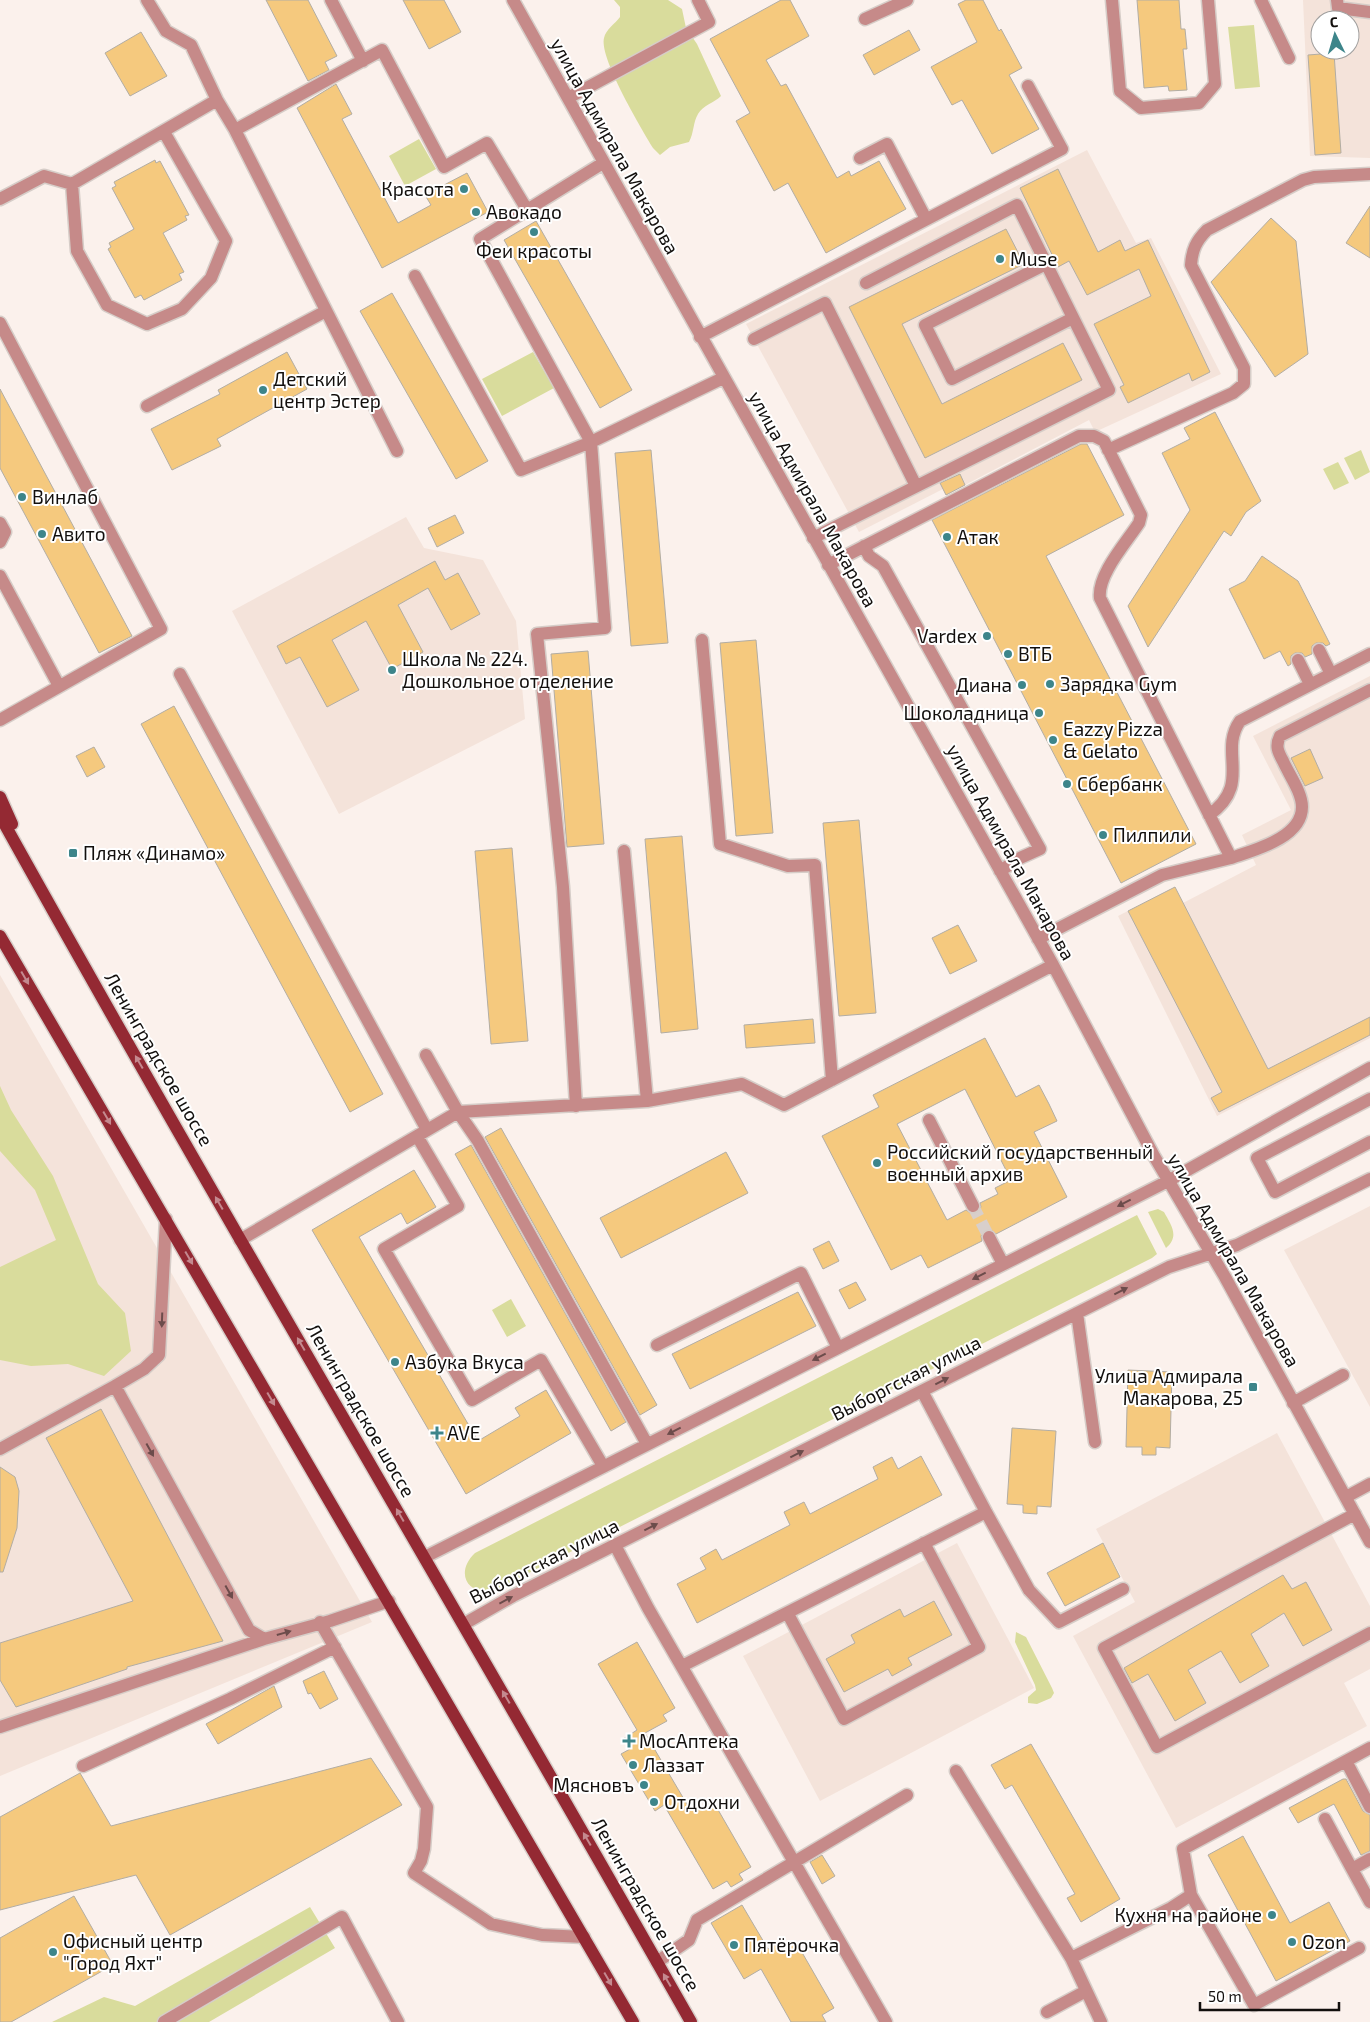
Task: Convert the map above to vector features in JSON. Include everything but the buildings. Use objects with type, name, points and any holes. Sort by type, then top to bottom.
[{"type":"main road","points":[[0,796],[36,882]]},
{"type":"main road","name":"Ленинградское шоссе","points":[[0,816],[240,1240],[464,1624],[691,2022]]},
{"type":"main road","points":[[0,936],[633,2022]]},
{"type":"street","points":[[147,0],[166,31],[191,45],[217,100],[235,130],[397,451]]},
{"type":"street","points":[[331,0],[363,61]]},
{"type":"street","name":"улица Адмирала Макарова","points":[[513,0],[1053,965],[1168,1181],[1294,1403],[1370,1542]]},
{"type":"street","points":[[568,98],[709,22],[698,0]]},
{"type":"street","points":[[865,19],[887,2],[907,0]]},
{"type":"street","points":[[1112,0],[1120,91],[1141,108],[1199,103],[1215,84],[1208,0]]},
{"type":"street","points":[[1261,0],[1289,58]]},
{"type":"street","points":[[1337,0],[1338,8],[1370,12]]},
{"type":"street","points":[[235,130],[382,50],[444,167],[487,143],[526,208]]},
{"type":"street","points":[[700,337],[1062,149],[1028,86]]},
{"type":"street","points":[[0,199],[44,176],[72,184],[217,100]]},
{"type":"street","points":[[72,184],[77,252],[107,304],[147,324],[182,310],[211,278],[226,241],[164,132]]},
{"type":"street","points":[[860,158],[887,144],[926,219]]},
{"type":"street","points":[[576,1106],[563,887],[537,634],[605,628],[591,442],[480,239],[526,208],[603,163]]},
{"type":"street","points":[[1108,450],[1233,392],[1244,384],[1244,368],[1191,265],[1191,255],[1198,239],[1207,230],[1303,180],[1314,177],[1370,174]]},
{"type":"street","points":[[813,538],[1109,390],[1017,205],[866,283]]},
{"type":"street","points":[[1046,264],[925,326],[952,379],[1073,318]]},
{"type":"street","points":[[415,276],[521,470],[591,442],[724,378]]},
{"type":"street","points":[[754,339],[825,303],[916,486]]},
{"type":"street","points":[[147,406],[326,311]]},
{"type":"street","points":[[0,323],[161,629],[0,720]]},
{"type":"street","points":[[828,565],[1078,436],[1090,435],[1099,438],[1108,450],[1141,515],[1139,523],[1102,579],[1099,590],[1100,598],[1231,858]]},
{"type":"street","points":[[0,522],[5,532],[0,542]]},
{"type":"street","points":[[864,546],[870,556],[884,566],[1040,849],[1020,858],[1000,871]]},
{"type":"street","points":[[0,576],[59,686]]},
{"type":"street","points":[[702,640],[720,844],[788,866],[815,865],[832,1080]]},
{"type":"street","points":[[1320,650],[1331,674]]},
{"type":"street","points":[[1210,815],[1224,803],[1231,790],[1234,736],[1240,721],[1370,654]]},
{"type":"street","points":[[1298,660],[1310,684]]},
{"type":"street","points":[[180,674],[422,1133],[458,1206],[384,1249],[472,1400],[541,1360],[603,1466]]},
{"type":"street","points":[[1038,939],[1162,875],[1231,858],[1278,838],[1291,830],[1301,817],[1302,806],[1299,795],[1277,750],[1280,736],[1370,690]]},
{"type":"street","points":[[624,851],[646,1101]]},
{"type":"street","points":[[240,1240],[458,1112],[646,1101],[742,1084],[784,1105],[1053,965]]},
{"type":"street","points":[[426,1055],[458,1112],[478,1141],[647,1444]]},
{"type":"street","points":[[425,1557],[1168,1181],[1370,1068]]},
{"type":"street","points":[[1370,1099],[1257,1158],[1274,1192],[1370,1142]]},
{"type":"street","points":[[929,1120],[973,1206]]},
{"type":"street","name":"Выборгская улица","points":[[464,1624],[615,1545],[1169,1267],[1238,1245],[1370,1179]]},
{"type":"street","points":[[0,1448],[115,1386],[144,1369],[159,1355],[166,1219]]},
{"type":"street","points":[[989,1237],[1003,1264]]},
{"type":"street","points":[[657,1345],[801,1273],[838,1348]]},
{"type":"street","points":[[1077,1313],[1094,1442]]},
{"type":"street","points":[[1294,1403],[1343,1375]]},
{"type":"street","points":[[115,1386],[249,1630],[264,1638]]},
{"type":"street","points":[[922,1391],[1030,1590],[1059,1622],[1123,1589]]},
{"type":"street","points":[[1346,1497],[1370,1484]]},
{"type":"street","points":[[682,1666],[788,1614],[986,1512]]},
{"type":"street","points":[[1355,1514],[1104,1648],[1157,1747],[1370,1633]]},
{"type":"street","points":[[788,1614],[844,1719],[979,1647],[924,1543]]},
{"type":"street","points":[[615,1545],[682,1666],[886,2022]]},
{"type":"street","points":[[0,1727],[264,1638],[320,1622],[330,1621],[389,1602]]},
{"type":"street","points":[[320,1622],[427,1807],[424,1849],[421,1862],[414,1873],[491,1924],[542,1935],[584,1937]]},
{"type":"street","points":[[84,1766],[230,1699],[335,1647]]},
{"type":"street","points":[[1359,1948],[1254,2005],[1191,1895],[1183,1849],[1370,1748]]},
{"type":"street","points":[[1346,1761],[1370,1807]]},
{"type":"street","points":[[956,1771],[1071,1958],[1101,2022]]},
{"type":"street","points":[[657,1962],[689,1940],[697,1920],[907,1795]]},
{"type":"street","points":[[1325,1819],[1370,1902]]},
{"type":"street","points":[[1352,1869],[1370,1859]]},
{"type":"street","points":[[1071,1958],[1171,1908],[1191,1895]]},
{"type":"street","points":[[164,2022],[342,1917],[398,2022]]},
{"type":"street","points":[[1047,2012],[1086,1991]]},
{"type":"shaded area","points":[[1303,0],[1370,0],[1370,158],[1310,156]]},
{"type":"shaded area","points":[[1087,150],[1136,243],[1151,238],[1221,374],[1095,432],[1089,420],[946,495],[943,489],[859,532],[746,324]]},
{"type":"shaded area","name":"Школа № 224. Дошкольное отделение","points":[[406,517],[424,548],[483,560],[516,621],[525,719],[339,814],[232,611]]},
{"type":"shaded area","points":[[1370,676],[1370,1038],[1217,1116],[1118,916],[1175,887],[1183,903],[1256,865],[1242,835],[1291,810],[1253,736]]},
{"type":"shaded area","points":[[0,975],[372,1622],[0,1776]]},
{"type":"shaded area","points":[[1370,1206],[1370,1407],[1284,1250]]},
{"type":"shaded area","points":[[1277,1433],[1370,1606],[1370,1669],[1344,1683],[1367,1726],[1176,1828],[1073,1636],[1135,1602],[1096,1529]]},
{"type":"shaded area","points":[[957,1543],[1034,1688],[820,1801],[743,1656]]},
{"type":"green space","points":[[614,0],[668,0],[682,9],[686,28],[697,44],[721,96],[703,108],[698,114],[689,142],[670,147],[660,155],[653,148],[631,110],[614,76],[604,48],[605,35],[620,17],[620,7]]},
{"type":"green space","points":[[1254,25],[1260,87],[1235,89],[1228,27]]},
{"type":"green space","points":[[419,139],[436,169],[405,186],[389,156]]},
{"type":"green space","points":[[533,352],[554,388],[502,416],[482,379]]},
{"type":"green space","points":[[1361,450],[1370,472],[1355,480],[1344,458]]},
{"type":"green space","points":[[1338,462],[1349,483],[1334,490],[1323,469]]},
{"type":"green space","points":[[0,1086],[11,1110],[53,1176],[98,1284],[125,1313],[131,1351],[104,1376],[68,1364],[31,1366],[0,1360],[0,1267],[56,1240],[35,1190],[0,1151]]},
{"type":"green space","points":[[1158,1209],[1164,1212],[1173,1230],[1173,1239],[1166,1248],[1148,1212]]},
{"type":"green space","points":[[1137,1215],[1157,1254],[1152,1258],[495,1590],[478,1590],[471,1587],[467,1582],[465,1568],[475,1553]]},
{"type":"green space","points":[[511,1299],[526,1326],[507,1337],[492,1310]]},
{"type":"green space","points":[[1016,1632],[1026,1637],[1054,1693],[1051,1698],[1037,1704],[1028,1703],[1028,1697],[1036,1690],[1015,1642]]},
{"type":"green space","points":[[310,1907],[335,1948],[209,2022],[52,2022],[104,1997],[135,2006]]},
{"type":"tunnel","points":[[973,1206],[989,1237]]},
{"type":"place","name":"Красота","points":[[464,189]]},
{"type":"place","name":"Авокадо","points":[[476,212]]},
{"type":"place","name":"Феи красоты","points":[[534,232]]},
{"type":"place","name":"Muse","points":[[1000,259]]},
{"type":"place","name":"Детский центр Эстер","points":[[263,390]]},
{"type":"place","name":"Винлаб","points":[[22,497]]},
{"type":"place","name":"Авито","points":[[42,534]]},
{"type":"place","name":"Атак","points":[[947,537]]},
{"type":"place","name":"Vardex","points":[[987,636]]},
{"type":"place","name":"ВТБ","points":[[1008,654]]},
{"type":"place","name":"Школа № 224. Дошкольное отделение","points":[[392,670]]},
{"type":"place","name":"Зарядка Gym","points":[[1050,684]]},
{"type":"place","name":"Диана","points":[[1022,685]]},
{"type":"place","name":"Шоколадница","points":[[1039,713]]},
{"type":"place","name":"Eazzy Pizza & Gelato","points":[[1053,740]]},
{"type":"place","name":"Сбербанк","points":[[1067,784]]},
{"type":"place","name":"Пилпили","points":[[1103,835]]},
{"type":"place","name":"Пляж «Динамо»","points":[[73,853]]},
{"type":"place","name":"Российский государственный военный архив","points":[[877,1163]]},
{"type":"place","name":"Азбука Вкуса","points":[[395,1362]]},
{"type":"place","name":"Улица Адмирала Макарова, 25","points":[[1253,1387]]},
{"type":"place","name":"AVE","points":[[437,1433]]},
{"type":"place","name":"МосАптека","points":[[629,1741]]},
{"type":"place","name":"Лаззат","points":[[633,1765]]},
{"type":"place","name":"Мясновъ","points":[[644,1785]]},
{"type":"place","name":"Отдохни","points":[[654,1802]]},
{"type":"place","name":"Кухня на районе","points":[[1272,1915]]},
{"type":"place","name":"Ozon","points":[[1292,1942]]},
{"type":"place","name":"Пятёрочка","points":[[734,1945]]},
{"type":"place","name":"Офисный центр \"Город Яхт\"","points":[[53,1952]]}]
